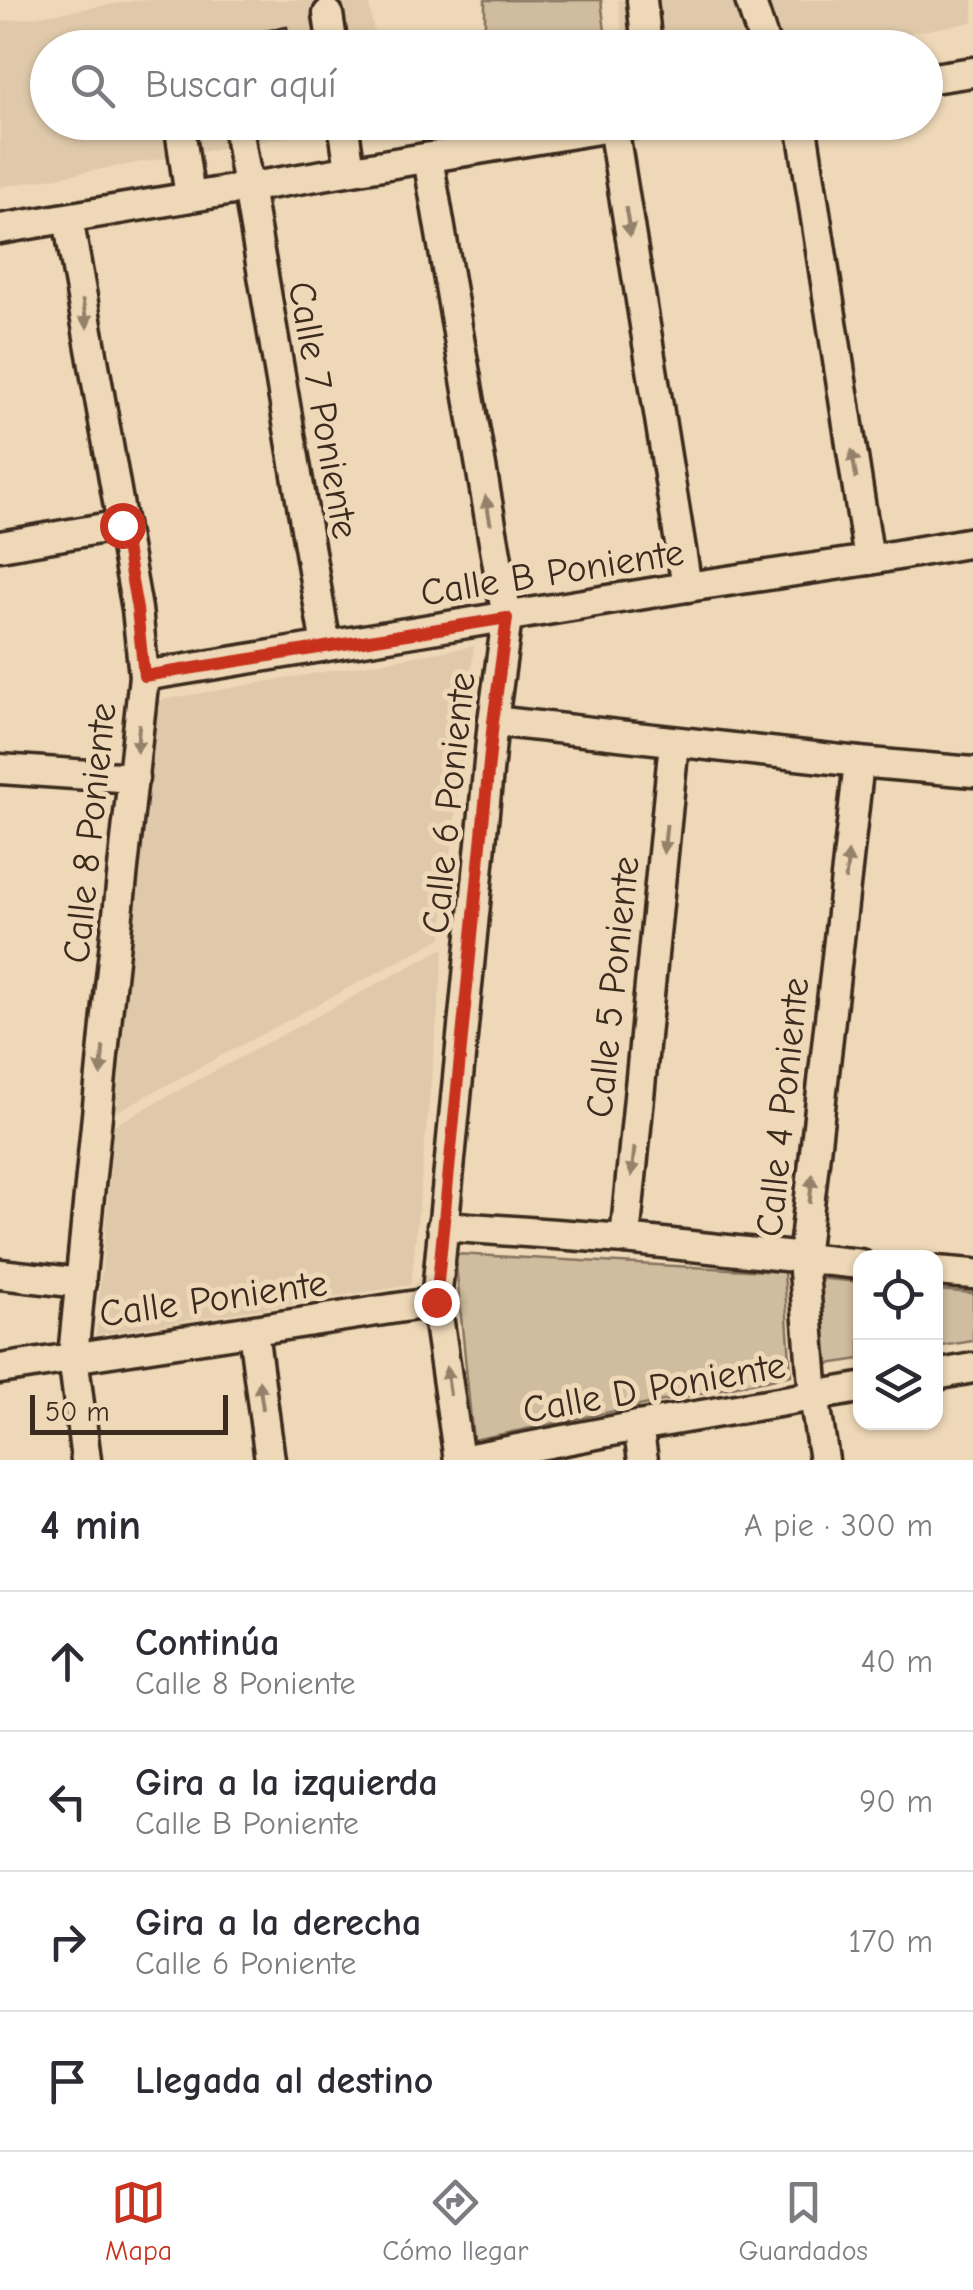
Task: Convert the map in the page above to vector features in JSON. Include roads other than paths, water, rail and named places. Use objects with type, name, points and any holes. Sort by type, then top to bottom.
[{"type":"street","points":[[642,0],[645,30]]},
{"type":"street","points":[[750,0],[760,30]]},
{"type":"street","points":[[328,14],[330,30]]},
{"type":"street","points":[[943,79],[972,77]]},
{"type":"street","points":[[182,140],[190,196]]},
{"type":"street","name":"Calle 7 Poniente","points":[[240,140],[326,646]]},
{"type":"street","points":[[346,140],[350,170]]},
{"type":"street","points":[[0,229],[533,140]]},
{"type":"street","points":[[628,140],[687,587]]},
{"type":"street","points":[[803,140],[869,560]]},
{"type":"street","name":"Calle 6 Poniente","points":[[428,158],[507,618],[493,722],[436,1302],[460,1460]]},
{"type":"street","name":"Calle 8 Poniente","points":[[68,218],[137,609],[144,676],[73,1356],[86,1460]]},
{"type":"street","points":[[0,546],[122,525]]},
{"type":"street","name":"Calle B Poniente","points":[[144,676],[973,542]]},
{"type":"street","points":[[493,722],[973,772]]},
{"type":"street","name":"Calle 5 Poniente","points":[[625,1239],[674,742]]},
{"type":"street","name":"Calle 4 Poniente","points":[[824,1460],[814,1396],[803,1259],[858,762]]},
{"type":"street","points":[[0,769],[134,778]]},
{"type":"street","points":[[442,1226],[625,1239],[853,1263]]},
{"type":"street","points":[[943,1272],[973,1274]]},
{"type":"street","points":[[0,1274],[81,1283]]},
{"type":"street","name":"Calle Poniente","points":[[0,1368],[436,1302]]},
{"type":"street","points":[[253,1331],[270,1460]]},
{"type":"street","points":[[943,1374],[973,1368]]},
{"type":"street","name":"Calle D Poniente","points":[[460,1460],[853,1389]]},
{"type":"street","points":[[638,1426],[643,1460]]}]
